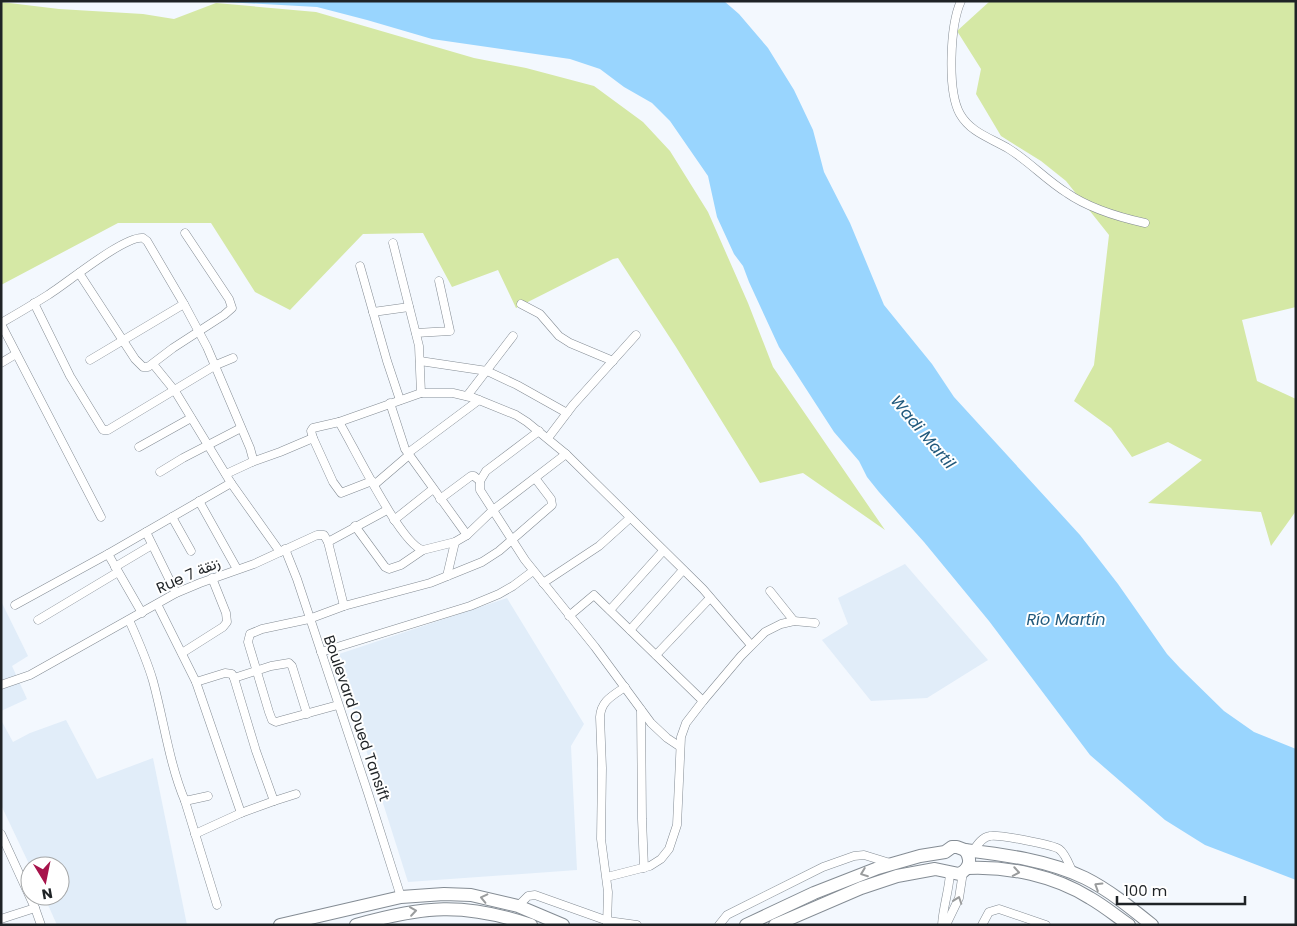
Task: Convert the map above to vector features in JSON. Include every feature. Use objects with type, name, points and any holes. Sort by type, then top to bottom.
[{"type":"highway","points":[[746,925],[829,886],[890,864],[945,852],[948,849],[957,847],[969,851],[1028,859],[1072,872],[1117,898],[1152,925]]},
{"type":"highway","points":[[957,871],[970,858],[969,851]]},
{"type":"highway","points":[[945,852],[942,862],[957,871]]},
{"type":"highway","points":[[775,925],[889,878],[923,870],[957,871],[990,868],[1049,880],[1089,897],[1129,925]]},
{"type":"highway","points":[[280,925],[401,897],[444,894],[470,895],[518,906],[564,925]]},
{"type":"highway","points":[[367,923],[400,913],[434,908],[478,910],[530,925]]},
{"type":"highway","points":[[296,925],[339,910]]},
{"type":"street","points":[[961,1],[953,33],[953,77],[955,100],[960,113],[968,124],[976,132],[1015,153],[1066,193],[1080,201],[1119,217],[1145,223]]},
{"type":"street","points":[[79,273],[140,365],[146,368],[229,311],[232,305],[185,233]]},
{"type":"street","points":[[101,517],[1,324],[132,239],[143,238],[147,241],[184,304],[216,365],[253,456],[252,462]]},
{"type":"street","points":[[393,244],[416,334],[420,361],[421,393]]},
{"type":"street","points":[[360,266],[400,400]]},
{"type":"street","points":[[416,334],[450,332],[439,281]]},
{"type":"street","points":[[34,303],[67,370],[103,430],[108,430],[216,365],[233,358]]},
{"type":"street","points":[[90,360],[184,304]]},
{"type":"street","points":[[521,304],[540,314],[559,336],[570,343],[612,361]]},
{"type":"street","points":[[373,312],[409,307]]},
{"type":"street","points":[[548,438],[567,413],[636,335]]},
{"type":"street","points":[[467,396],[513,336]]},
{"type":"street","points":[[1,363],[16,354]]},
{"type":"street","points":[[420,361],[487,371],[517,385],[567,413]]},
{"type":"street","name":"Boulevard Oued Tansift","points":[[152,364],[175,391],[231,483],[282,551],[297,579],[401,897]]},
{"type":"street","points":[[479,400],[373,483],[341,493],[333,482],[311,432],[313,428],[339,422],[421,393],[439,392],[467,396],[479,400],[516,415],[548,438],[566,454],[683,570],[752,645]]},
{"type":"street","points":[[390,403],[408,454],[467,535]]},
{"type":"street","points":[[138,447],[191,418]]},
{"type":"street","points":[[339,422],[387,510],[412,544],[418,549],[423,550]]},
{"type":"street","points":[[160,472],[242,428]]},
{"type":"street","points":[[539,431],[486,471],[480,481],[480,490],[533,571],[626,687],[641,710],[658,731],[679,746]]},
{"type":"street","points":[[226,474],[313,438]]},
{"type":"street","points":[[354,526],[385,567],[389,569],[401,565],[423,550],[455,542],[467,535],[493,510],[566,454]]},
{"type":"street","points":[[440,499],[471,476],[480,481]]},
{"type":"street","points":[[338,705],[283,720],[272,720],[248,642],[250,634],[262,629],[309,619],[344,606],[430,583],[492,556],[552,505],[550,499],[535,478]]},
{"type":"street","points":[[15,605],[231,483]]},
{"type":"street","points":[[394,520],[433,489]]},
{"type":"street","points":[[199,501],[237,569]]},
{"type":"street","points":[[344,606],[328,542],[354,526],[387,510]]},
{"type":"street","points":[[172,517],[190,551]]},
{"type":"street","points":[[543,583],[599,546],[630,518]]},
{"type":"street","points":[[146,532],[176,594]]},
{"type":"street","name":"Rue 7 زنقة","points":[[1,685],[30,675],[157,604],[212,578],[254,564],[317,535],[324,535],[328,542]]},
{"type":"street","points":[[447,576],[455,542]]},
{"type":"street","points":[[38,620],[152,545]]},
{"type":"street","points":[[610,610],[663,551]]},
{"type":"street","points":[[108,554],[142,613]]},
{"type":"street","points":[[630,630],[683,570]]},
{"type":"street","points":[[321,652],[470,606],[499,594],[533,571]]},
{"type":"street","points":[[182,653],[223,627],[227,622],[226,613],[212,578]]},
{"type":"street","points":[[770,591],[794,621]]},
{"type":"street","points":[[568,616],[594,595],[703,701]]},
{"type":"street","points":[[656,655],[710,598]]},
{"type":"street","points":[[157,604],[196,682],[241,812]]},
{"type":"street","points":[[129,620],[153,680],[173,769],[196,834],[217,904]]},
{"type":"street","points":[[607,877],[644,868],[655,863],[666,854],[675,833],[678,812],[679,746],[683,729],[703,701],[765,632],[781,624],[794,621],[815,623]]},
{"type":"street","points":[[234,678],[257,670],[290,663],[307,714]]},
{"type":"street","points":[[196,682],[226,673],[232,674],[274,801]]},
{"type":"street","points":[[607,923],[607,877],[601,839],[600,709],[608,699],[626,687]]},
{"type":"street","points":[[641,710],[644,868]]},
{"type":"street","points":[[196,834],[241,812],[296,794]]},
{"type":"street","points":[[185,802],[208,796]]},
{"type":"street","points":[[1,834],[41,925]]},
{"type":"street","points":[[969,851],[990,836],[1000,836],[1055,847],[1062,852],[1072,872]]},
{"type":"street","points":[[719,925],[727,915],[823,867],[854,856],[864,855],[890,864]]},
{"type":"street","points":[[942,925],[949,890],[957,871]]},
{"type":"street","points":[[946,925],[959,898],[957,871]]},
{"type":"street","points":[[518,906],[528,896],[535,895],[607,923],[637,925]]},
{"type":"street","points":[[1,919],[35,908]]},
{"type":"street","points":[[982,925],[989,912],[999,909],[1046,925]]},
{"type":"shaded area","points":[[905,564],[988,660],[927,698],[871,701],[822,640],[848,624],[838,598]]},
{"type":"shaded area","points":[[507,598],[584,724],[571,746],[577,870],[408,882],[336,655]]},
{"type":"shaded area","points":[[1,601],[28,656],[12,666],[27,699],[1,711]]},
{"type":"shaded area","points":[[1,720],[13,742],[30,733],[66,720],[97,779],[153,758],[187,925],[57,925],[48,906],[70,906],[70,856],[25,856],[1,805]]},
{"type":"green space","points":[[990,1],[1296,1],[1296,307],[1242,320],[1257,381],[1296,399],[1296,511],[1271,546],[1261,512],[1148,503],[1202,460],[1168,442],[1132,457],[1111,428],[1074,401],[1094,365],[1109,235],[1066,181],[1041,161],[1001,136],[976,94],[981,69],[957,31]]},
{"type":"green space","points":[[1,2],[59,9],[143,14],[174,19],[216,3],[316,12],[474,58],[526,68],[594,86],[643,122],[670,151],[708,212],[748,303],[773,367],[885,530],[803,473],[760,483],[676,347],[618,258],[516,308],[498,270],[452,287],[423,233],[363,234],[290,310],[255,292],[211,223],[118,223],[1,285]]},
{"type":"water","name":"Río Martín","points":[[207,1],[724,1],[739,14],[768,48],[794,90],[813,130],[824,172],[850,223],[884,305],[932,364],[954,397],[1080,535],[1118,584],[1167,654],[1180,668],[1224,711],[1254,732],[1296,749],[1296,880],[1205,845],[1165,820],[1090,755],[989,621],[924,542],[879,492],[867,477],[859,461],[834,432],[779,347],[743,266],[734,254],[717,217],[708,176],[670,121],[652,103],[624,87],[600,69],[570,59],[432,39],[317,7]]},
{"type":"water label","name":"Wadi Martil","points":[[923,432]]}]
